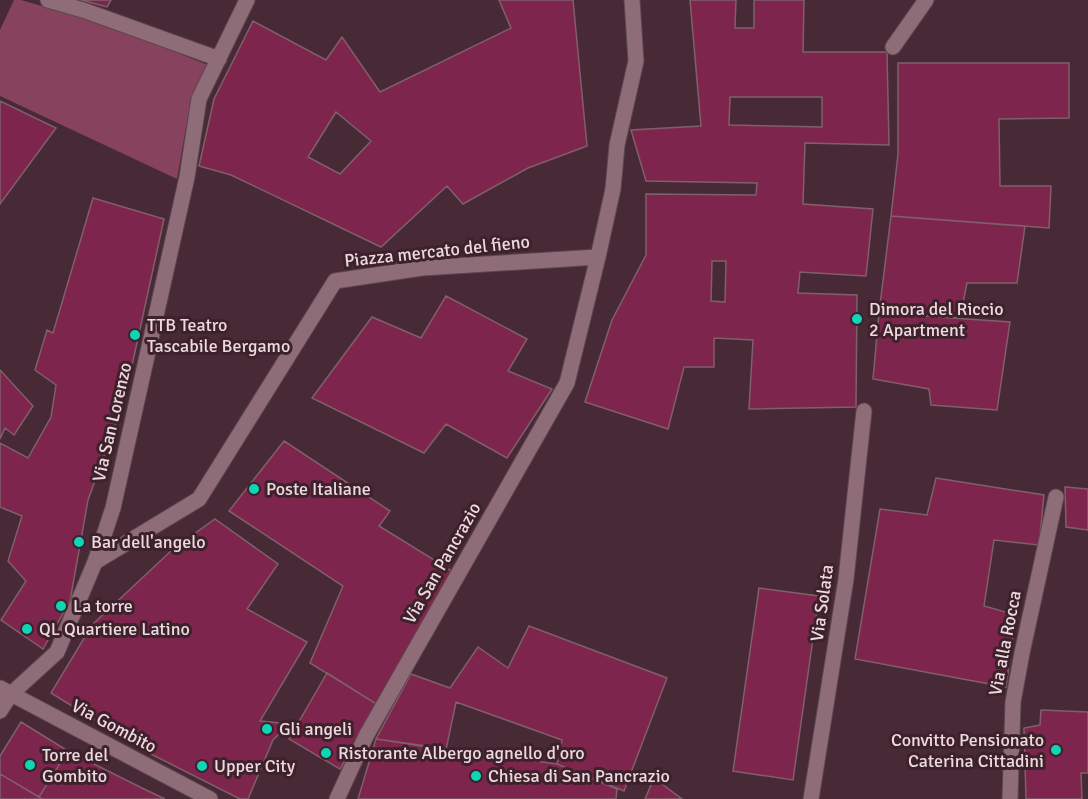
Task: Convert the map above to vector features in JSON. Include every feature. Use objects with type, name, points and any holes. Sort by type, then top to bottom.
[{"type":"street","points":[[48,0],[83,10],[219,59]]},
{"type":"street","name":"Via San Lorenzo","points":[[0,711],[5,691],[57,652],[95,562],[113,508],[187,177],[199,99],[247,0]]},
{"type":"street","points":[[598,257],[613,189],[616,145],[636,61],[632,0]]},
{"type":"street","points":[[893,47],[926,0]]},
{"type":"street","name":"Via San Pancrazio","points":[[337,799],[366,736],[567,383],[598,257]]},
{"type":"street","name":"Piazza mercato del fieno","points":[[95,562],[199,499],[335,281],[422,268],[598,257]]},
{"type":"street","name":"Via Solata","points":[[811,799],[846,579],[864,411]]},
{"type":"street","name":"Via alla Rocca","points":[[1010,799],[1013,702],[1056,496]]},
{"type":"street","name":"Via Gombito","points":[[5,691],[210,799]]},
{"type":"shaded area","points":[[14,0],[102,23],[208,65],[191,99],[177,179],[0,96],[0,30]]},
{"type":"building","points":[[81,0],[111,0],[107,7]]},
{"type":"building","points":[[499,0],[573,0],[587,146],[528,168],[463,204],[447,186],[381,247],[231,175],[199,166],[214,99],[253,21],[326,60],[342,37],[380,92],[511,28]],"holes":[[[336,112],[371,141],[340,174],[308,157]]]},
{"type":"building","points":[[690,0],[736,0],[735,28],[754,28],[754,0],[804,0],[803,52],[887,52],[889,145],[805,143],[803,204],[873,209],[866,276],[800,272],[798,293],[857,295],[856,407],[749,409],[753,340],[714,338],[714,367],[684,367],[668,429],[585,402],[612,320],[646,255],[646,194],[756,195],[757,183],[646,181],[631,130],[701,126]],"holes":[[[730,97],[822,97],[822,127],[729,125]],[[712,261],[726,261],[725,302],[711,301]]]},
{"type":"building","points":[[898,63],[1069,63],[1069,118],[999,119],[1000,186],[1051,186],[1049,228],[891,216],[898,154]]},
{"type":"building","points":[[0,101],[56,128],[0,204]]},
{"type":"building","points":[[93,198],[164,219],[133,361],[118,417],[88,500],[70,601],[43,649],[1,620],[26,581],[8,561],[22,516],[0,507],[0,443],[28,458],[51,417],[56,385],[35,370],[47,330],[53,333]]},
{"type":"building","points":[[891,216],[1025,226],[1017,283],[967,283],[960,318],[879,313]]},
{"type":"building","points":[[446,296],[527,339],[508,371],[552,389],[507,458],[446,424],[424,453],[312,398],[372,317],[421,338]]},
{"type":"building","points":[[879,313],[1010,322],[997,410],[931,405],[929,389],[873,379]]},
{"type":"building","points":[[0,370],[33,406],[14,435],[5,428],[0,439]]},
{"type":"building","points":[[284,441],[390,511],[379,526],[452,571],[378,705],[310,663],[343,586],[229,511]]},
{"type":"building","points":[[936,478],[1044,495],[1039,545],[994,540],[984,606],[1016,615],[1006,687],[855,659],[880,509],[927,515]]},
{"type":"building","points":[[1065,487],[1088,489],[1088,530],[1066,527]]},
{"type":"building","points":[[215,519],[278,564],[247,609],[307,642],[260,721],[280,723],[282,731],[273,740],[248,799],[240,799],[145,751],[51,693],[92,625],[172,550]]},
{"type":"building","points":[[759,588],[819,596],[793,780],[733,771]]},
{"type":"building","points":[[529,626],[667,678],[624,791],[557,764],[562,740],[456,702],[446,750],[376,739],[411,674],[450,688],[478,647],[508,668]]},
{"type":"building","points":[[327,673],[378,705],[340,769],[289,739]]},
{"type":"building","name":"Convitto Pensionato Caterina Cittadini","points":[[1041,710],[1088,712],[1088,773],[1081,773],[1082,799],[1026,799],[1024,728],[1040,725]]},
{"type":"building","name":"Torre del Gombito","points":[[21,722],[68,751],[39,797],[0,774],[0,756]]},
{"type":"building","name":"Chiesa di San Pancrazio","points":[[376,739],[557,764],[617,789],[616,799],[358,799]]},
{"type":"building","points":[[68,751],[165,799],[42,799],[39,797]]},
{"type":"building","points":[[0,774],[39,797],[42,799],[0,799]]},
{"type":"building","points":[[654,778],[682,799],[645,799]]},
{"type":"place","name":"Dimora del Riccio 2 Apartment","points":[[857,319]]},
{"type":"place","name":"TTB Teatro Tascabile Bergamo","points":[[135,335]]},
{"type":"place","name":"Poste Italiane","points":[[254,489]]},
{"type":"place","name":"Bar dell'angelo","points":[[79,542]]},
{"type":"place","name":"La torre","points":[[61,606]]},
{"type":"place","name":"QL Quartiere Latino","points":[[27,629]]},
{"type":"place","name":"Gli angeli","points":[[267,729]]},
{"type":"place","name":"Convitto Pensionato Caterina Cittadini","points":[[1056,750]]},
{"type":"place","name":"Ristorante Albergo agnello d'oro","points":[[326,753]]},
{"type":"place","name":"Torre del Gombito","points":[[30,765]]},
{"type":"place","name":"Upper City","points":[[202,766]]},
{"type":"place","name":"Chiesa di San Pancrazio","points":[[476,776]]}]
